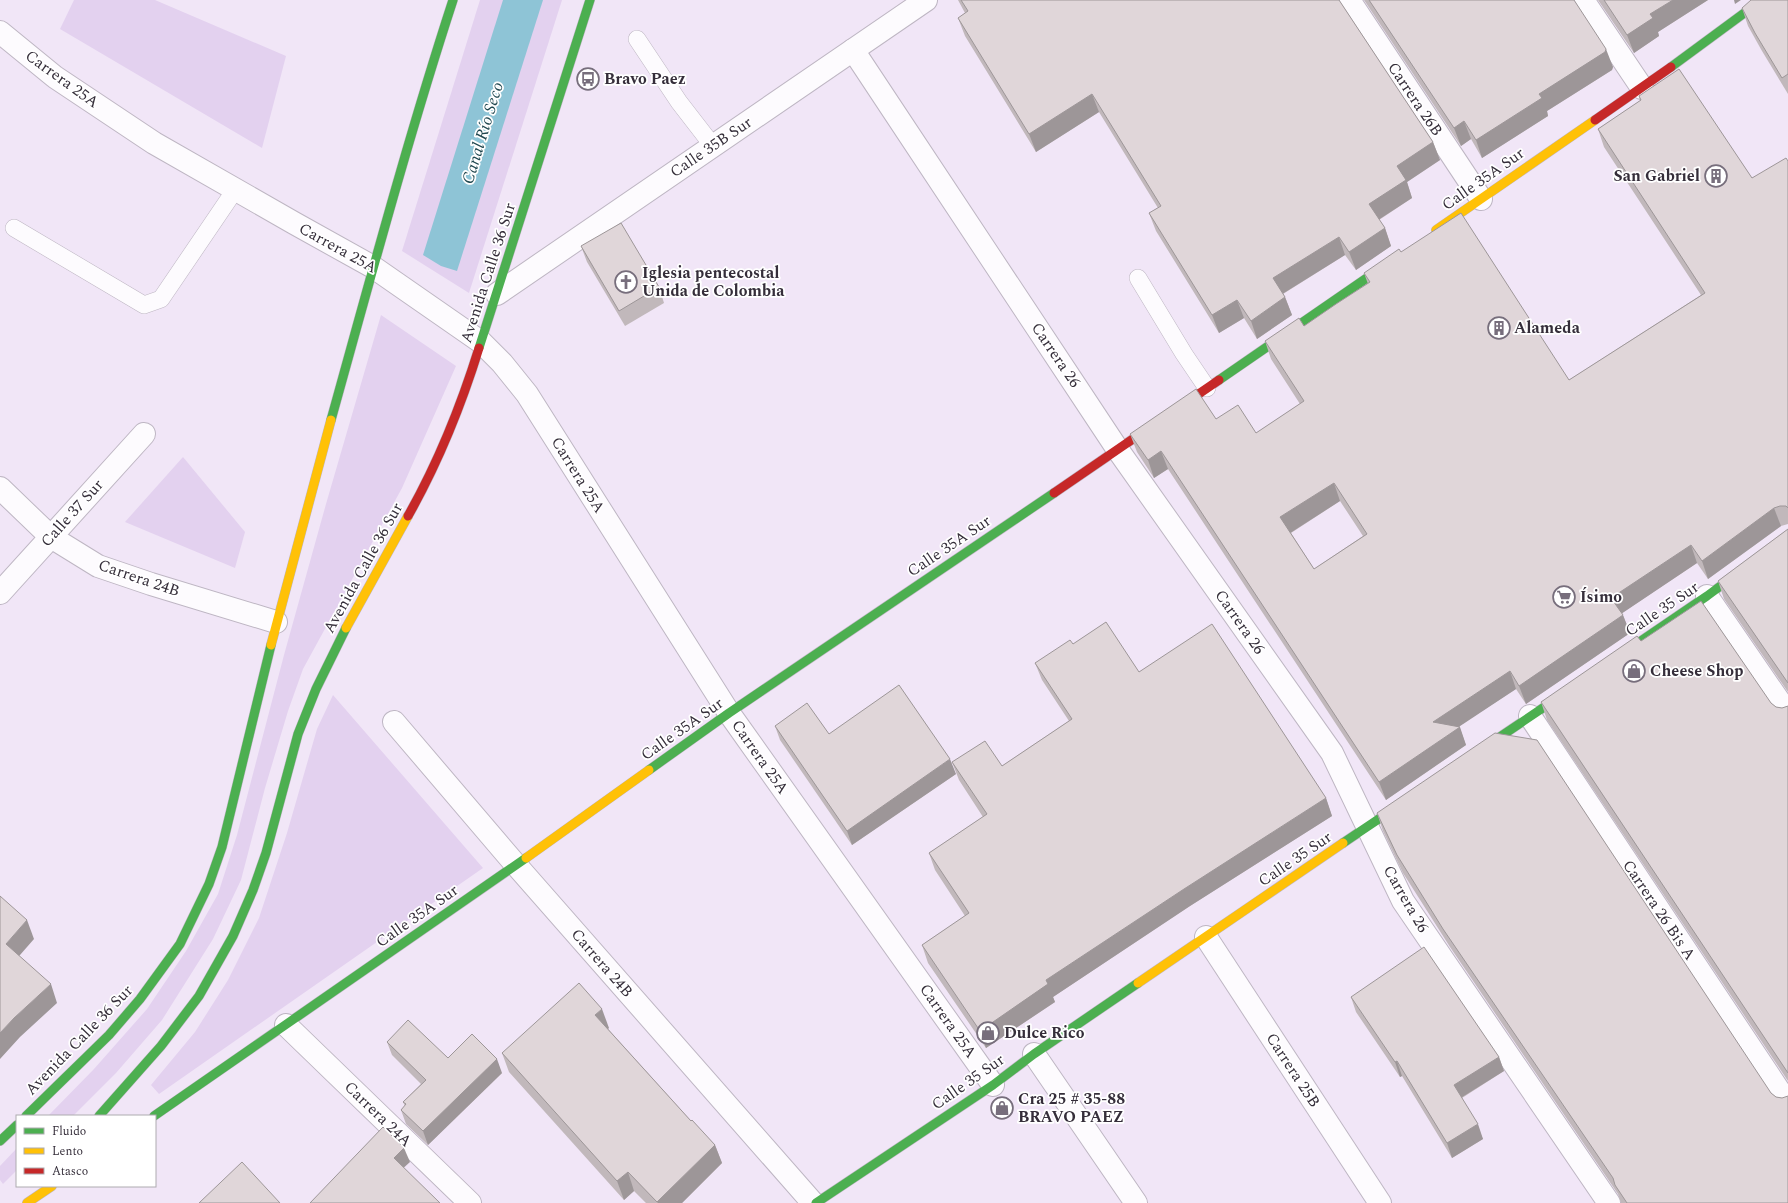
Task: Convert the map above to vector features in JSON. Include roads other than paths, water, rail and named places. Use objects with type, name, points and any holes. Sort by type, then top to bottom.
[{"type":"street","name":"Avenida Calle 36 Sur","points":[[27,1115],[109,1034],[140,999],[180,944],[209,884],[222,847],[276,622],[373,267],[453,0]]},
{"type":"street","name":"Avenida Calle 36 Sur","points":[[100,1115],[161,1046],[199,996],[233,936],[266,853],[298,734],[316,688],[342,633],[427,482],[468,384],[590,0]]},
{"type":"street","name":"Calle 35B Sur","points":[[497,294],[926,0]]},
{"type":"street","name":"Carrera 26B","points":[[1349,0],[1481,199]]},
{"type":"street","points":[[1583,0],[1642,88]]},
{"type":"street","name":"Calle 35A Sur","points":[[1429,235],[1642,88],[1762,0]]},
{"type":"street","name":"Carrera 25A","points":[[0,32],[55,77],[154,143],[373,267],[481,342],[502,363],[526,394],[729,713],[993,1085]]},
{"type":"street","name":"Carrera 26","points":[[853,50],[1118,450],[1332,753],[1403,902],[1610,1203]]},
{"type":"street","name":"Calle 35A Sur","points":[[155,1115],[516,866],[729,713],[1118,450],[1397,257]]},
{"type":"street","name":"Calle 37 Sur","points":[[0,593],[144,434]]},
{"type":"street","name":"Carrera 24B","points":[[0,488],[51,537],[98,566],[151,584],[276,622]]},
{"type":"street","name":"Calle 35 Sur","points":[[1609,663],[1707,596],[1788,536]]},
{"type":"street","points":[[1707,596],[1788,714]]},
{"type":"street","points":[[1472,756],[1576,685]]},
{"type":"street","name":"Carrera 26 Bis A","points":[[1530,716],[1788,1104]]},
{"type":"street","name":"Carrera 24B","points":[[394,722],[516,866],[813,1203]]},
{"type":"street","name":"Calle 35 Sur","points":[[816,1203],[993,1085],[1034,1054],[1413,796]]},
{"type":"street","name":"Carrera 25B","points":[[1206,937],[1380,1203]]},
{"type":"street","name":"Carrera 24A","points":[[286,1025],[470,1203]]},
{"type":"street","points":[[1034,1054],[1136,1203]]},
{"type":"street","points":[[0,1141],[16,1126]]},
{"type":"street","points":[[27,1203],[51,1187]]},
{"type":"lane","points":[[636,39],[679,102],[713,146]]},
{"type":"lane","points":[[14,228],[144,305],[161,299],[235,190]]},
{"type":"lane","points":[[1138,278],[1184,354],[1207,388]]},
{"type":"water","name":"Canal Río Seco","points":[[503,0],[543,0],[457,271],[441,266],[423,255]]},
{"type":"place","name":"Bravo Paez","points":[[588,79]]},
{"type":"place","name":"San Gabriel","points":[[1716,176]]},
{"type":"place","name":"Iglesia pentecostal Unida de Colombia","points":[[626,282]]},
{"type":"place","name":"Alameda","points":[[1499,328]]},
{"type":"place","name":"Ísimo","points":[[1564,597]]},
{"type":"place","name":"Cheese Shop","points":[[1634,671]]},
{"type":"place","name":"Dulce Rico","points":[[988,1033]]},
{"type":"place","name":"Cra 25 # 35-88 BRAVO PAEZ","points":[[1002,1108]]}]
